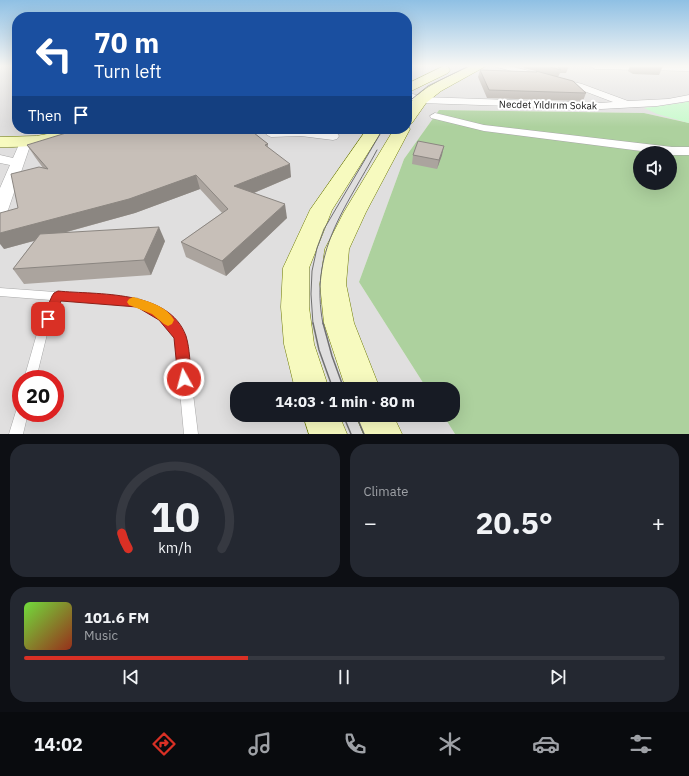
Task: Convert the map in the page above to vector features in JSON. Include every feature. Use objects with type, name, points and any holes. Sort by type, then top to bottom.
[{"type":"main road","points":[[412,113],[421,100],[439,86]]},
{"type":"main road","points":[[0,142],[25,143],[75,134]]},
{"type":"main road","points":[[310,382],[299,344],[295,307],[296,268],[321,210],[372,134]]},
{"type":"main road","points":[[360,382],[339,323],[333,284],[338,248],[355,212],[399,134]]},
{"type":"main road","points":[[324,422],[328,434]]},
{"type":"main road","points":[[377,422],[383,434]]},
{"type":"street","points":[[580,86],[627,104]]},
{"type":"street","name":"Necdet Yıldırım Sokak","points":[[412,97],[421,100],[601,106],[654,104],[689,98]]},
{"type":"street","points":[[435,116],[484,128],[672,151],[689,151]]},
{"type":"street","points":[[317,134],[333,136]]},
{"type":"street","points":[[0,210],[25,143]]},
{"type":"street","points":[[0,159],[17,163]]},
{"type":"lane","points":[[0,292],[137,302],[156,310],[173,326],[180,337],[191,434]]},
{"type":"lane","points":[[32,370],[43,330],[58,296]]},
{"type":"lane","points":[[16,434],[19,422]]},
{"type":"shaded area","points":[[0,86],[12,86],[12,134],[412,134],[412,86],[689,86],[689,123],[644,113],[439,110],[404,159],[359,282],[423,382],[230,382],[230,422],[447,422],[455,434],[0,434]]},
{"type":"green space","points":[[689,101],[689,123],[657,114],[644,108],[682,103]]},
{"type":"green space","points":[[439,110],[644,113],[689,123],[689,434],[455,434],[447,422],[460,422],[460,382],[423,382],[359,282],[404,159]]},
{"type":"building","points":[[487,86],[579,86],[586,93],[489,90]]},
{"type":"building","points":[[63,134],[255,134],[268,144],[265,145],[290,164],[234,186],[285,204],[222,261],[181,242],[228,209],[196,175],[129,199],[0,233],[0,213],[18,208],[11,174],[39,167],[48,169],[27,145]]},
{"type":"building","points":[[418,141],[444,146],[439,160],[413,155]]},
{"type":"building","points":[[159,227],[144,260],[13,269],[40,234]]},
{"type":"tram line","points":[[412,99],[428,86]]},
{"type":"tram line","points":[[313,324],[311,294],[312,271],[317,248],[324,229],[380,134]]},
{"type":"tram line","points":[[323,324],[320,298],[321,274],[325,253],[342,212],[377,150]]},
{"type":"tram line","points":[[313,323],[319,350],[330,382]]},
{"type":"tram line","points":[[323,323],[332,356],[341,382]]},
{"type":"tram line","points":[[346,422],[351,434]]},
{"type":"tram line","points":[[359,422],[364,434]]},
{"type":"slow traffic","points":[[133,302],[137,302],[156,310],[168,320]]},
{"type":"route","points":[[48,319],[58,296],[137,302],[147,306],[164,316],[180,337],[184,379]]}]
